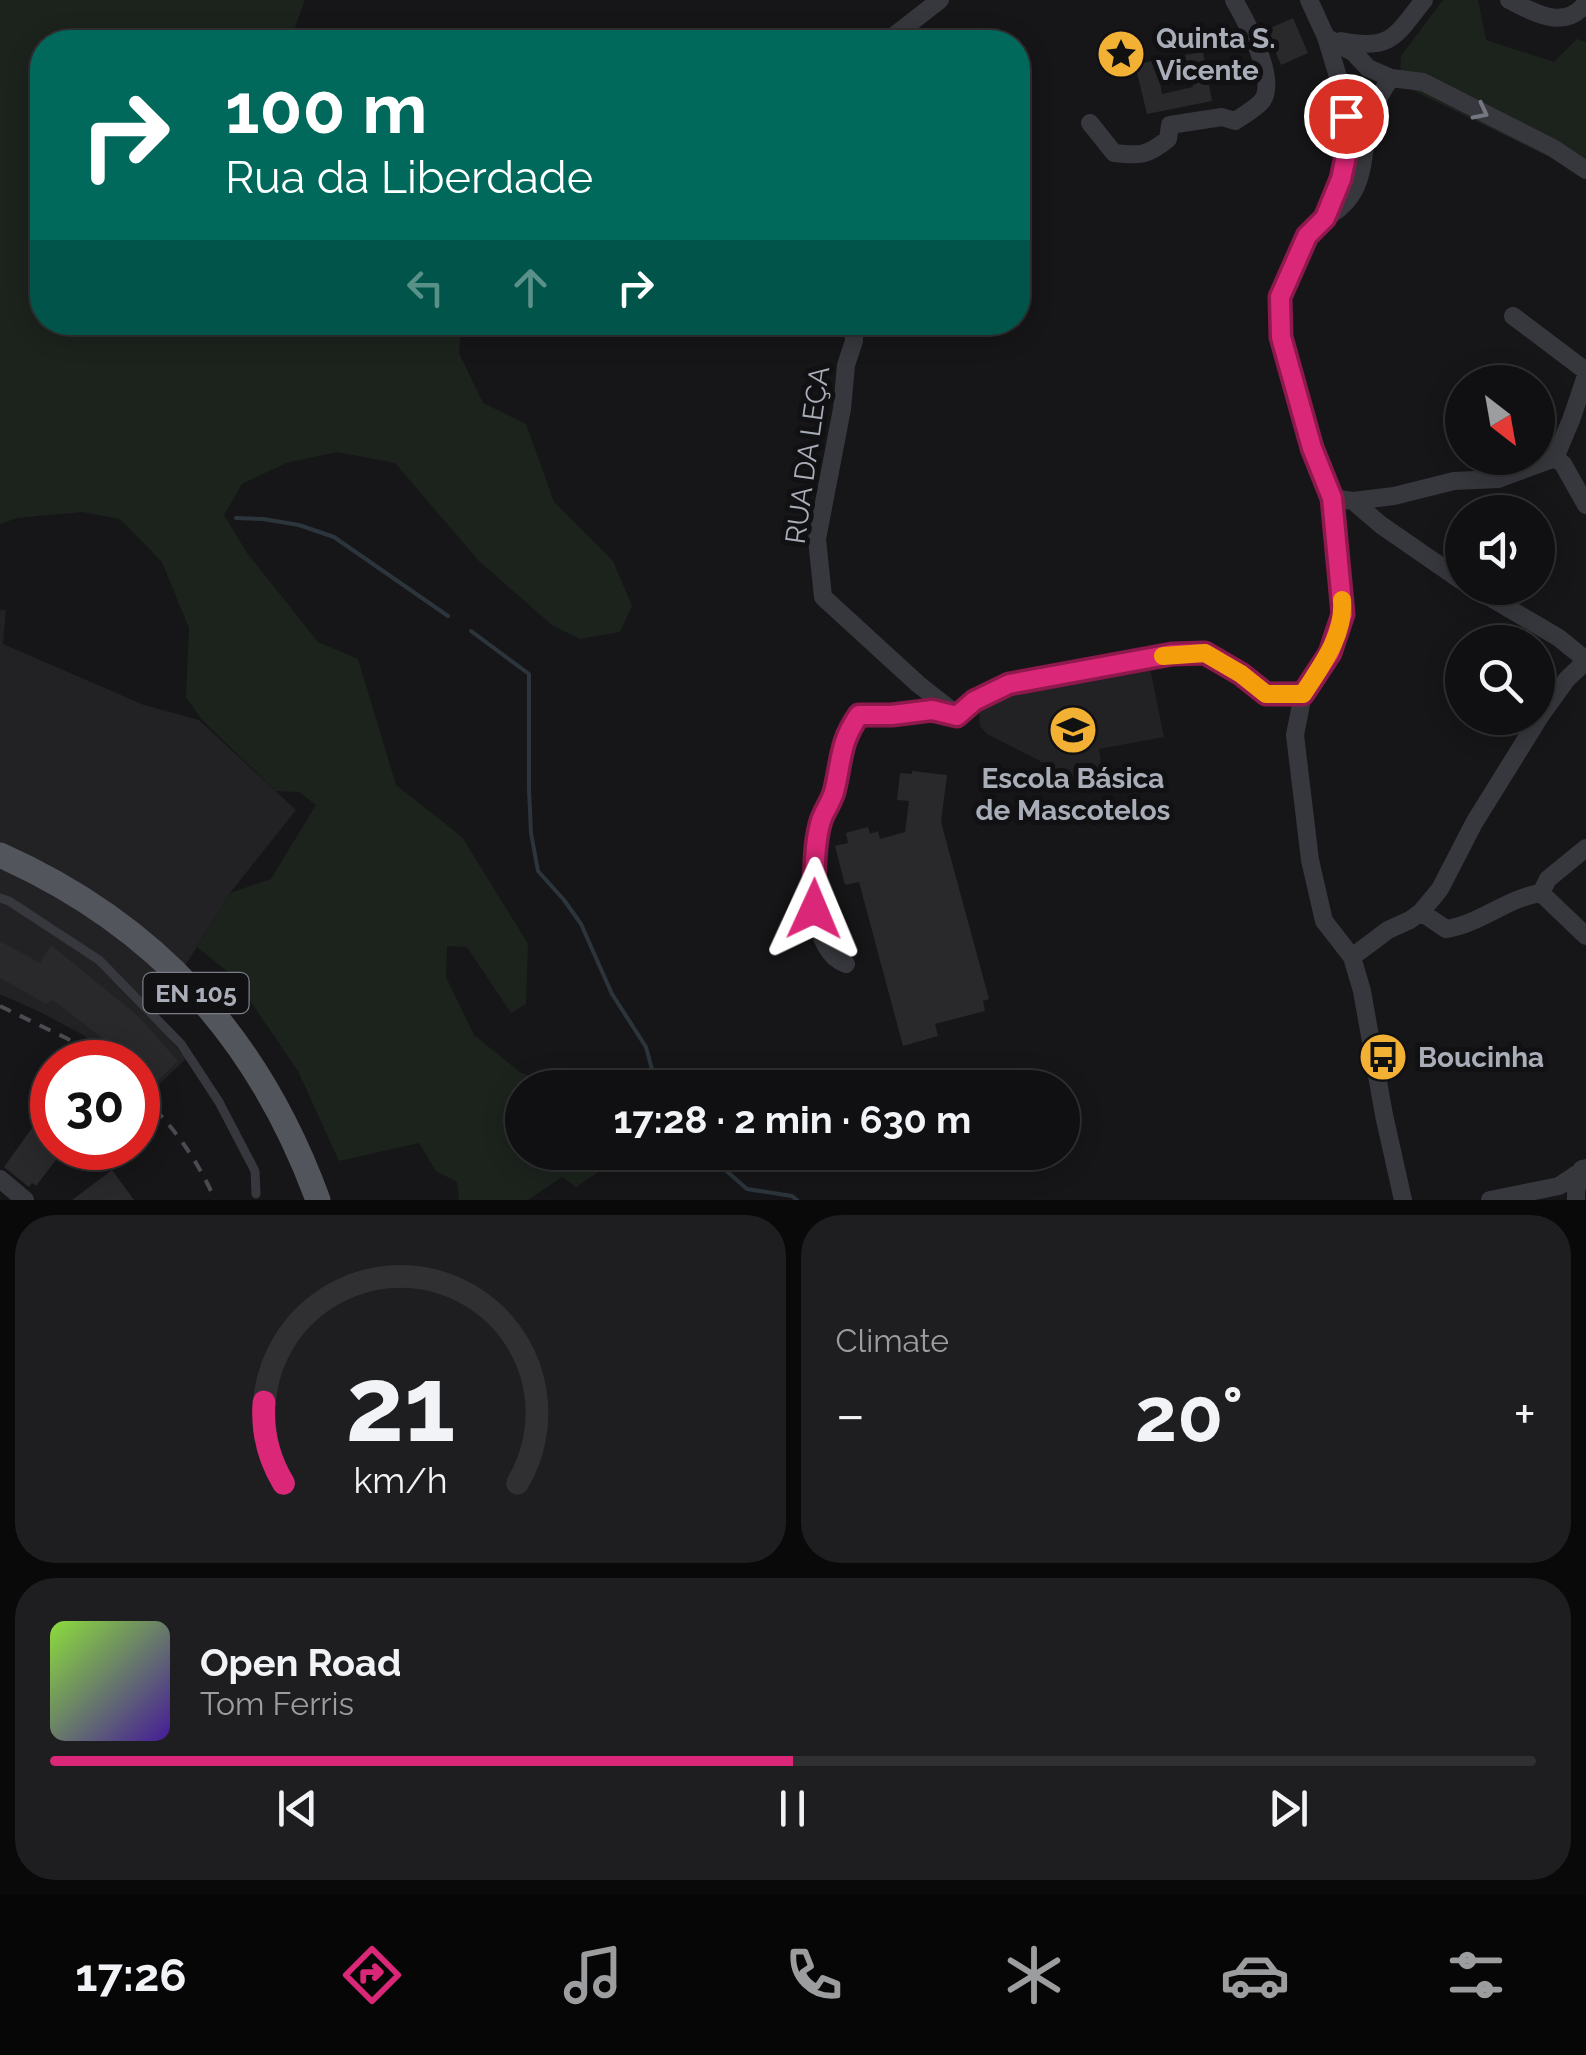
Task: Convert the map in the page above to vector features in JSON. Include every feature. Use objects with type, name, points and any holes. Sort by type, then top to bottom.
[{"type":"main road","name":"EN 105","points":[[0,855],[106,914],[187,982],[226,1027],[274,1099],[318,1200]]},
{"type":"street","points":[[901,30],[940,0]]},
{"type":"street","points":[[1090,123],[1114,153],[1136,156],[1151,153],[1168,139],[1170,124],[1222,118],[1235,121],[1249,112],[1264,99],[1267,85],[1258,51],[1234,0]]},
{"type":"street","points":[[1309,0],[1342,90],[1349,142],[1341,179],[1325,218]]},
{"type":"street","points":[[1326,38],[1361,44],[1392,38],[1424,0]]},
{"type":"street","points":[[1509,0],[1564,20],[1578,14],[1586,3]]},
{"type":"street","points":[[1326,38],[1354,53],[1368,68],[1391,78],[1423,82],[1553,148],[1586,170]]},
{"type":"street","points":[[1391,78],[1371,117],[1357,185],[1343,208],[1325,218],[1307,236],[1280,297],[1281,337],[1312,448],[1332,498],[1343,614],[1330,653],[1303,694],[1295,734],[1310,860],[1324,921],[1352,957],[1362,991],[1403,1200]]},
{"type":"street","points":[[1513,316],[1586,374],[1555,458],[1563,464],[1586,505]]},
{"type":"street","name":"RUA DA LEÇA","points":[[854,335],[816,539],[823,597],[957,716]]},
{"type":"street","points":[[1332,498],[1353,501],[1394,496],[1454,481],[1498,480],[1511,475]]},
{"type":"street","points":[[1353,501],[1445,569]]},
{"type":"street","points":[[1352,957],[1388,930],[1410,920],[1440,890],[1505,769],[1567,679],[1586,660],[1559,638],[1503,605]]},
{"type":"street","points":[[846,964],[836,961],[820,936],[814,909],[815,865],[820,823],[835,791],[838,761],[859,715],[932,710],[957,716],[974,701],[1009,684],[1172,654],[1205,653],[1266,694],[1303,694]]},
{"type":"street","points":[[1541,893],[1548,879],[1586,848]]},
{"type":"street","points":[[1420,912],[1446,929],[1458,928],[1516,898],[1541,893]]},
{"type":"street","points":[[1541,893],[1586,936]]},
{"type":"street","points":[[0,1179],[25,1200]]},
{"type":"street","points":[[1490,1200],[1583,1181]]},
{"type":"lane","points":[[0,898],[99,960],[181,1044],[219,1102],[255,1171],[256,1194]]},
{"type":"shaded area","points":[[0,0],[305,0],[295,30],[30,30],[30,335],[461,335],[459,353],[483,403],[526,424],[554,502],[613,561],[632,606],[620,632],[580,639],[552,625],[479,561],[395,463],[337,452],[286,463],[242,484],[224,515],[247,553],[318,642],[358,659],[396,785],[462,837],[528,944],[526,1004],[511,1013],[467,947],[447,946],[446,977],[474,1035],[517,1070],[505,1070],[505,1170],[600,1171],[576,1187],[562,1177],[528,1200],[459,1200],[457,1182],[436,1171],[419,1143],[339,1161],[298,1071],[234,977],[197,947],[230,893],[271,879],[316,805],[299,792],[276,791],[203,721],[186,697],[189,628],[162,562],[120,519],[82,512],[17,518],[0,524]]},
{"type":"shaded area","points":[[1443,0],[1478,0],[1486,40],[1554,62],[1577,39],[1586,42],[1586,175],[1400,84],[1401,56]]},
{"type":"shaded area","points":[[0,610],[6,610],[3,644],[144,705],[199,720],[296,810],[230,893],[153,1018],[186,1059],[160,1083],[160,1040],[89,1040],[0,994]]},
{"type":"shaded area","name":"Escola Básica de Mascotelos","points":[[1149,663],[1164,737],[1099,749],[1105,791],[987,734],[980,726],[982,704],[995,695]]},
{"type":"building","points":[[1293,18],[1308,53],[1281,65],[1266,30]]},
{"type":"building","name":"Quinta S. Vicente","points":[[1203,52],[1212,101],[1147,114],[1135,65],[1156,60],[1162,94],[1193,87],[1185,55]]},
{"type":"building","points":[[900,773],[947,775],[941,822],[989,999],[983,1001],[985,1011],[935,1024],[938,1036],[903,1046],[859,882],[845,885],[835,846],[848,843],[846,833],[868,827],[870,834],[878,831],[880,839],[905,832],[909,801],[897,800]]},
{"type":"building","points":[[0,941],[40,963],[51,945],[138,1016],[159,1040],[105,1040],[53,1000],[46,1004],[0,978]]},
{"type":"building","points":[[160,1041],[178,1061],[160,1078]]},
{"type":"building","points":[[30,1131],[30,1170],[48,1170],[36,1186],[32,1183],[29,1187],[4,1167]]},
{"type":"building","points":[[112,1170],[134,1200],[72,1200]]},
{"type":"waterway","points":[[236,518],[299,525],[334,537],[448,616]]},
{"type":"waterway","points":[[471,631],[529,674],[529,790],[538,871],[581,924],[612,994],[646,1047],[652,1070]]},
{"type":"waterway","points":[[725,1170],[747,1189],[797,1200]]},
{"type":"railway","points":[[0,1006],[69,1040]]},
{"type":"railway","points":[[160,1115],[201,1171],[215,1200]]},
{"type":"slow traffic","points":[[1163,656],[1205,653],[1266,694],[1303,694],[1330,653],[1343,614],[1342,600]]},
{"type":"place","name":"Quinta S. Vicente","points":[[1121,54]]},
{"type":"place","name":"Escola Básica de Mascotelos","points":[[1073,730]]},
{"type":"place","name":"Boucinha","points":[[1383,1057]]},
{"type":"route","points":[[814,909],[820,823],[835,791],[838,761],[859,715],[932,710],[957,716],[974,701],[1009,684],[1172,654],[1205,653],[1266,694],[1303,694],[1330,653],[1343,614],[1332,498],[1312,448],[1281,337],[1280,297],[1307,236],[1325,218],[1341,179],[1349,142],[1346,116]]}]
